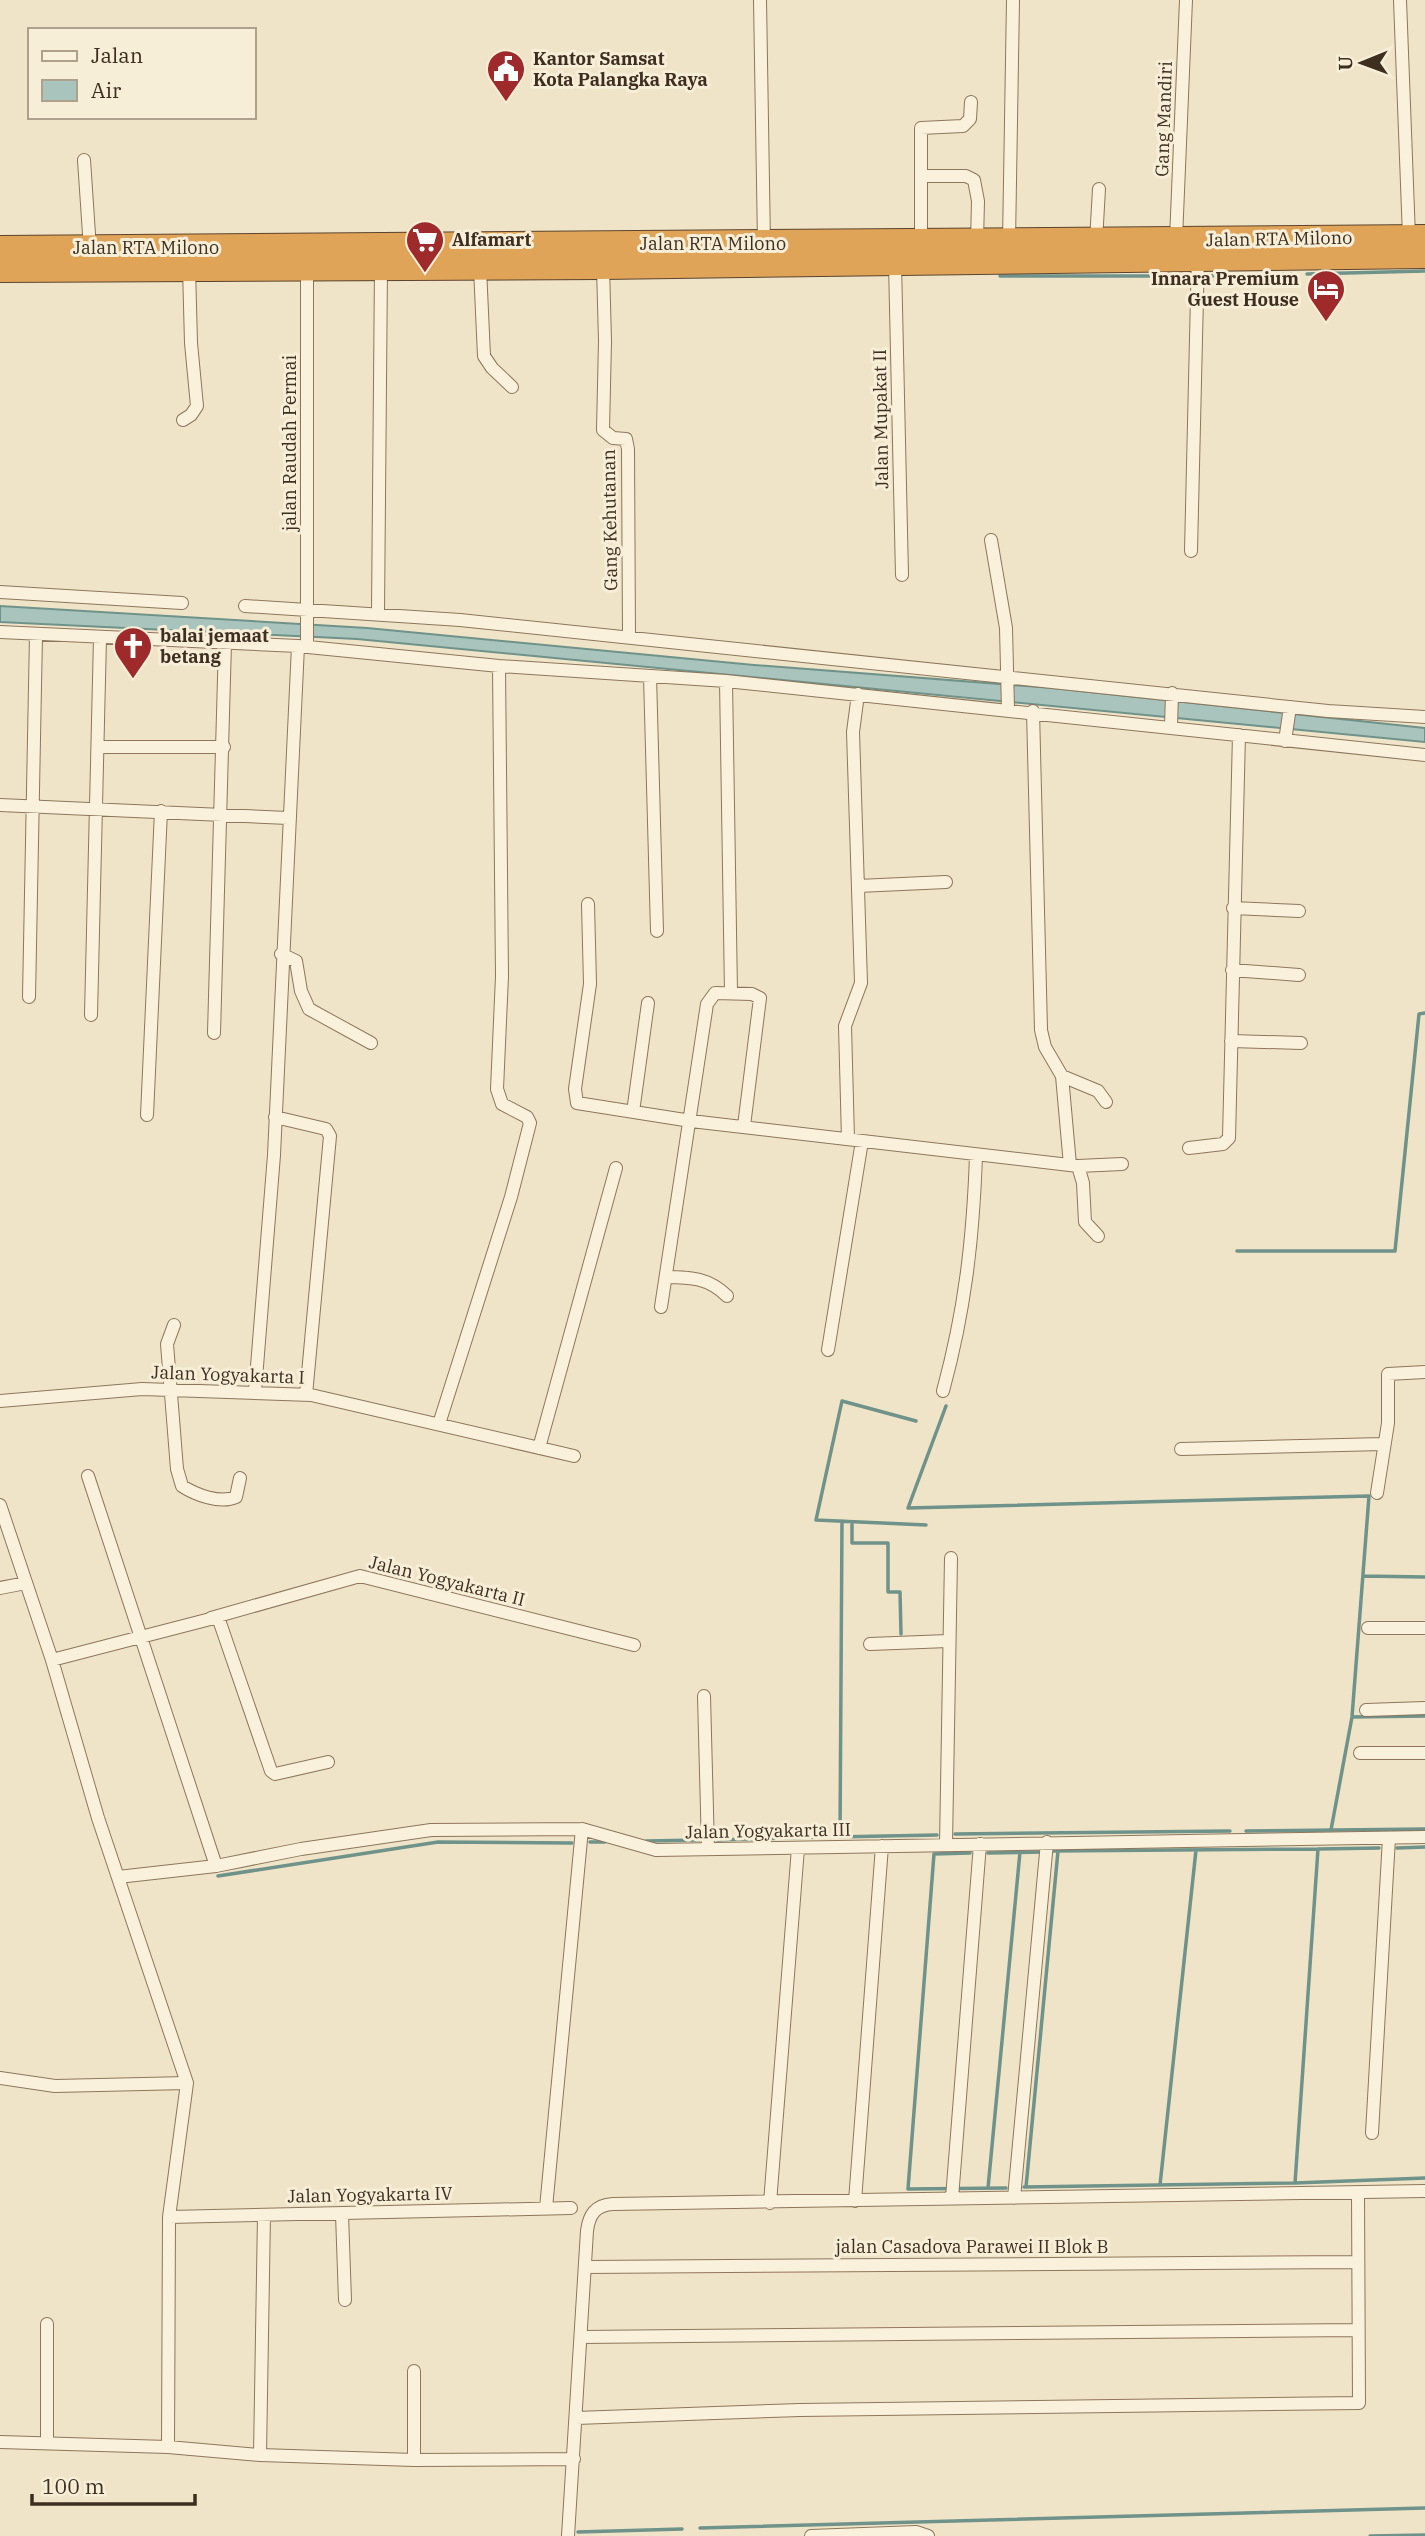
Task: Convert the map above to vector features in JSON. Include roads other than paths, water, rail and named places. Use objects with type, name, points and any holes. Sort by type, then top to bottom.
[{"type":"highway","name":"Jalan RTA Milono","points":[[0,270],[161,258],[764,243],[806,254],[895,263],[1191,246],[1417,237]]},
{"type":"highway","name":"Jalan RTA Milono","points":[[0,248],[90,249],[161,258],[189,268],[603,267],[806,254],[921,241],[1096,241],[1425,256]]},
{"type":"street","points":[[760,0],[764,243]]},
{"type":"street","points":[[1009,242],[1013,0]]},
{"type":"street","name":"Gang Mandiri","points":[[1186,0],[1191,246],[1191,551]]},
{"type":"street","points":[[1401,0],[1417,237]]},
{"type":"street","points":[[921,241],[921,128],[963,126],[970,119],[971,102]]},
{"type":"street","points":[[83,160],[90,249]]},
{"type":"street","points":[[921,176],[965,176],[974,180],[978,201],[977,242]]},
{"type":"street","points":[[1096,241],[1099,190]]},
{"type":"street","name":"Jalan Mupakat II","points":[[895,263],[902,575]]},
{"type":"street","name":"jalan Raudah Permai","points":[[255,1391],[275,1117],[288,818],[307,613],[307,267]]},
{"type":"street","points":[[378,613],[381,267]]},
{"type":"street","name":"Gang Kehutanan","points":[[603,267],[604,421],[606,434],[625,439],[628,449],[629,637]]},
{"type":"street","points":[[183,420],[191,415],[197,406],[191,343],[189,268]]},
{"type":"street","points":[[480,268],[484,356],[492,368],[512,387]]},
{"type":"street","points":[[991,540],[1006,628],[1008,692]]},
{"type":"street","points":[[0,592],[182,603]]},
{"type":"street","points":[[245,606],[307,613],[378,613],[852,662],[1008,692],[1172,709],[1239,735],[1425,755]]},
{"type":"street","points":[[0,632],[225,643],[304,643],[499,666],[726,681],[858,694],[1008,692],[1033,711],[1290,709],[1425,717]]},
{"type":"street","points":[[29,997],[36,635]]},
{"type":"street","points":[[91,1015],[100,638]]},
{"type":"street","points":[[214,1033],[225,643]]},
{"type":"street","points":[[439,1424],[511,1197],[530,1123],[527,1117],[502,1104],[497,1089],[502,976],[499,666]]},
{"type":"street","points":[[650,676],[657,931]]},
{"type":"street","points":[[726,681],[731,992]]},
{"type":"street","points":[[848,1139],[845,1026],[861,983],[853,732],[858,694]]},
{"type":"street","points":[[1286,738],[1290,709]]},
{"type":"street","points":[[1033,711],[1041,1030],[1045,1047],[1062,1076],[1084,1222],[1098,1236]]},
{"type":"street","points":[[1189,1148],[1223,1144],[1229,1138],[1239,735]]},
{"type":"street","points":[[99,747],[224,747]]},
{"type":"street","points":[[0,805],[288,818]]},
{"type":"street","points":[[147,1115],[161,811]]},
{"type":"street","points":[[858,886],[946,882]]},
{"type":"street","points":[[588,904],[590,984],[575,1097],[580,1104],[691,1121],[976,1156],[1074,1165],[1122,1164]]},
{"type":"street","points":[[1233,908],[1299,911]]},
{"type":"street","points":[[281,954],[296,961],[301,992],[309,1009],[371,1043]]},
{"type":"street","points":[[1232,970],[1299,975]]},
{"type":"street","points":[[662,1307],[707,1004],[715,993],[758,995],[761,1003],[744,1126]]},
{"type":"street","points":[[633,1112],[648,1003]]},
{"type":"street","points":[[1231,1041],[1301,1044]]},
{"type":"street","points":[[1062,1076],[1098,1091],[1106,1102]]},
{"type":"street","points":[[275,1117],[326,1129],[330,1136],[306,1395]]},
{"type":"street","points":[[828,1350],[862,1141]]},
{"type":"street","points":[[943,1391],[961,1325],[971,1259],[976,1156]]},
{"type":"street","points":[[539,1448],[617,1168]]},
{"type":"street","points":[[667,1277],[705,1280],[715,1284],[727,1296]]},
{"type":"street","points":[[174,1325],[167,1344],[177,1469],[181,1486],[193,1492],[230,1500],[236,1497],[240,1478]]},
{"type":"street","points":[[1377,1493],[1388,1423],[1388,1374],[1425,1372]]},
{"type":"street","name":"Jalan Yogyakarta I","points":[[0,1401],[46,1395],[170,1389],[306,1395],[573,1456]]},
{"type":"street","points":[[1181,1449],[1383,1444]]},
{"type":"street","points":[[88,1476],[216,1866]]},
{"type":"street","points":[[0,1505],[52,1660],[81,1766],[187,2083],[169,2217],[168,2447]]},
{"type":"street","points":[[946,1844],[951,1558]]},
{"type":"street","name":"Jalan Yogyakarta II","points":[[52,1660],[360,1576],[634,1645]]},
{"type":"street","points":[[0,1588],[26,1583]]},
{"type":"street","points":[[211,1618],[218,1617],[220,1620],[271,1771],[275,1774],[328,1762]]},
{"type":"street","points":[[1368,1628],[1425,1628]]},
{"type":"street","points":[[870,1644],[948,1641]]},
{"type":"street","points":[[704,1696],[708,1849]]},
{"type":"street","points":[[1366,1710],[1425,1708]]},
{"type":"street","points":[[1360,1753],[1425,1752]]},
{"type":"street","points":[[546,2208],[582,1829]]},
{"type":"street","name":"Jalan Yogyakarta III","points":[[118,1877],[216,1866],[300,1849],[431,1830],[582,1829],[644,1849],[1425,1838]]},
{"type":"street","points":[[1372,2133],[1389,1838]]},
{"type":"street","points":[[1014,2198],[1046,1842]]},
{"type":"street","points":[[952,2198],[980,1844]]},
{"type":"street","points":[[855,2201],[882,1846]]},
{"type":"street","points":[[770,2203],[798,1848]]},
{"type":"street","points":[[0,2078],[55,2085],[187,2083]]},
{"type":"street","points":[[568,2536],[589,2222],[598,2207],[952,2198],[1425,2191]]},
{"type":"street","points":[[576,2418],[800,2410],[1359,2403],[1358,2193]]},
{"type":"street","name":"Jalan Yogyakarta IV","points":[[169,2217],[571,2208]]},
{"type":"street","points":[[342,2214],[345,2300]]},
{"type":"street","points":[[260,2455],[264,2215]]},
{"type":"street","name":"jalan Casadova Parawei II Blok B","points":[[585,2267],[1358,2262]]},
{"type":"street","points":[[47,2324],[47,2441]]},
{"type":"street","points":[[581,2337],[1359,2330]]},
{"type":"street","points":[[414,2371],[414,2460]]},
{"type":"street","points":[[0,2442],[47,2441],[260,2455],[414,2460],[574,2459]]},
{"type":"street","points":[[811,2536],[916,2532],[928,2536]]},
{"type":"water","points":[[0,606],[367,628],[754,665],[1052,688],[1425,728],[1425,742],[357,639],[0,622]]},
{"type":"waterway","points":[[1307,274],[1425,271]]},
{"type":"waterway","points":[[1206,276],[1291,274]]},
{"type":"waterway","points":[[1000,276],[1188,276]]},
{"type":"waterway","points":[[1237,1251],[1395,1251],[1419,1014],[1425,1013]]},
{"type":"waterway","points":[[916,1421],[842,1401],[816,1520],[926,1525]]},
{"type":"waterway","points":[[946,1406],[908,1508],[1369,1496],[1352,1717],[1331,1830]]},
{"type":"waterway","points":[[840,1837],[842,1521]]},
{"type":"waterway","points":[[852,1522],[852,1543],[888,1543],[888,1592],[900,1592],[901,1634]]},
{"type":"waterway","points":[[1363,1576],[1425,1577]]},
{"type":"waterway","points":[[1352,1717],[1425,1716]]},
{"type":"waterway","points":[[1246,1831],[1425,1829]]},
{"type":"waterway","points":[[955,1834],[1230,1831]]},
{"type":"waterway","points":[[834,1837],[937,1835]]},
{"type":"waterway","points":[[717,1840],[818,1837]]},
{"type":"waterway","points":[[646,1841],[699,1840]]},
{"type":"waterway","points":[[218,1876],[438,1842],[572,1843]]},
{"type":"waterway","points":[[590,1842],[605,1842]]},
{"type":"waterway","points":[[1397,1848],[1425,1847]]},
{"type":"waterway","points":[[1379,1848],[1318,1849],[1295,2183],[1425,2178]]},
{"type":"waterway","points":[[1050,1851],[1318,1849]]},
{"type":"waterway","points":[[1160,2185],[1196,1850]]},
{"type":"waterway","points":[[1026,2187],[1058,1851]]},
{"type":"waterway","points":[[988,2188],[1020,1852]]},
{"type":"waterway","points":[[988,1853],[1043,1852]]},
{"type":"waterway","points":[[970,1853],[934,1854],[908,2189],[1006,2188]]},
{"type":"waterway","points":[[1024,2187],[1294,2183]]},
{"type":"waterway","points":[[700,2528],[1425,2508]]},
{"type":"waterway","points":[[578,2532],[682,2529]]},
{"type":"waterway","points":[[1370,2536],[1425,2535]]},
{"type":"place","name":"Kantor Samsat Kota Palangka Raya","points":[[506,103]]},
{"type":"place","name":"Alfamart","points":[[425,274]]},
{"type":"place","name":"Innara Premium Guest House","points":[[1326,323]]},
{"type":"place","name":"balai jemaat betang","points":[[133,680]]}]
